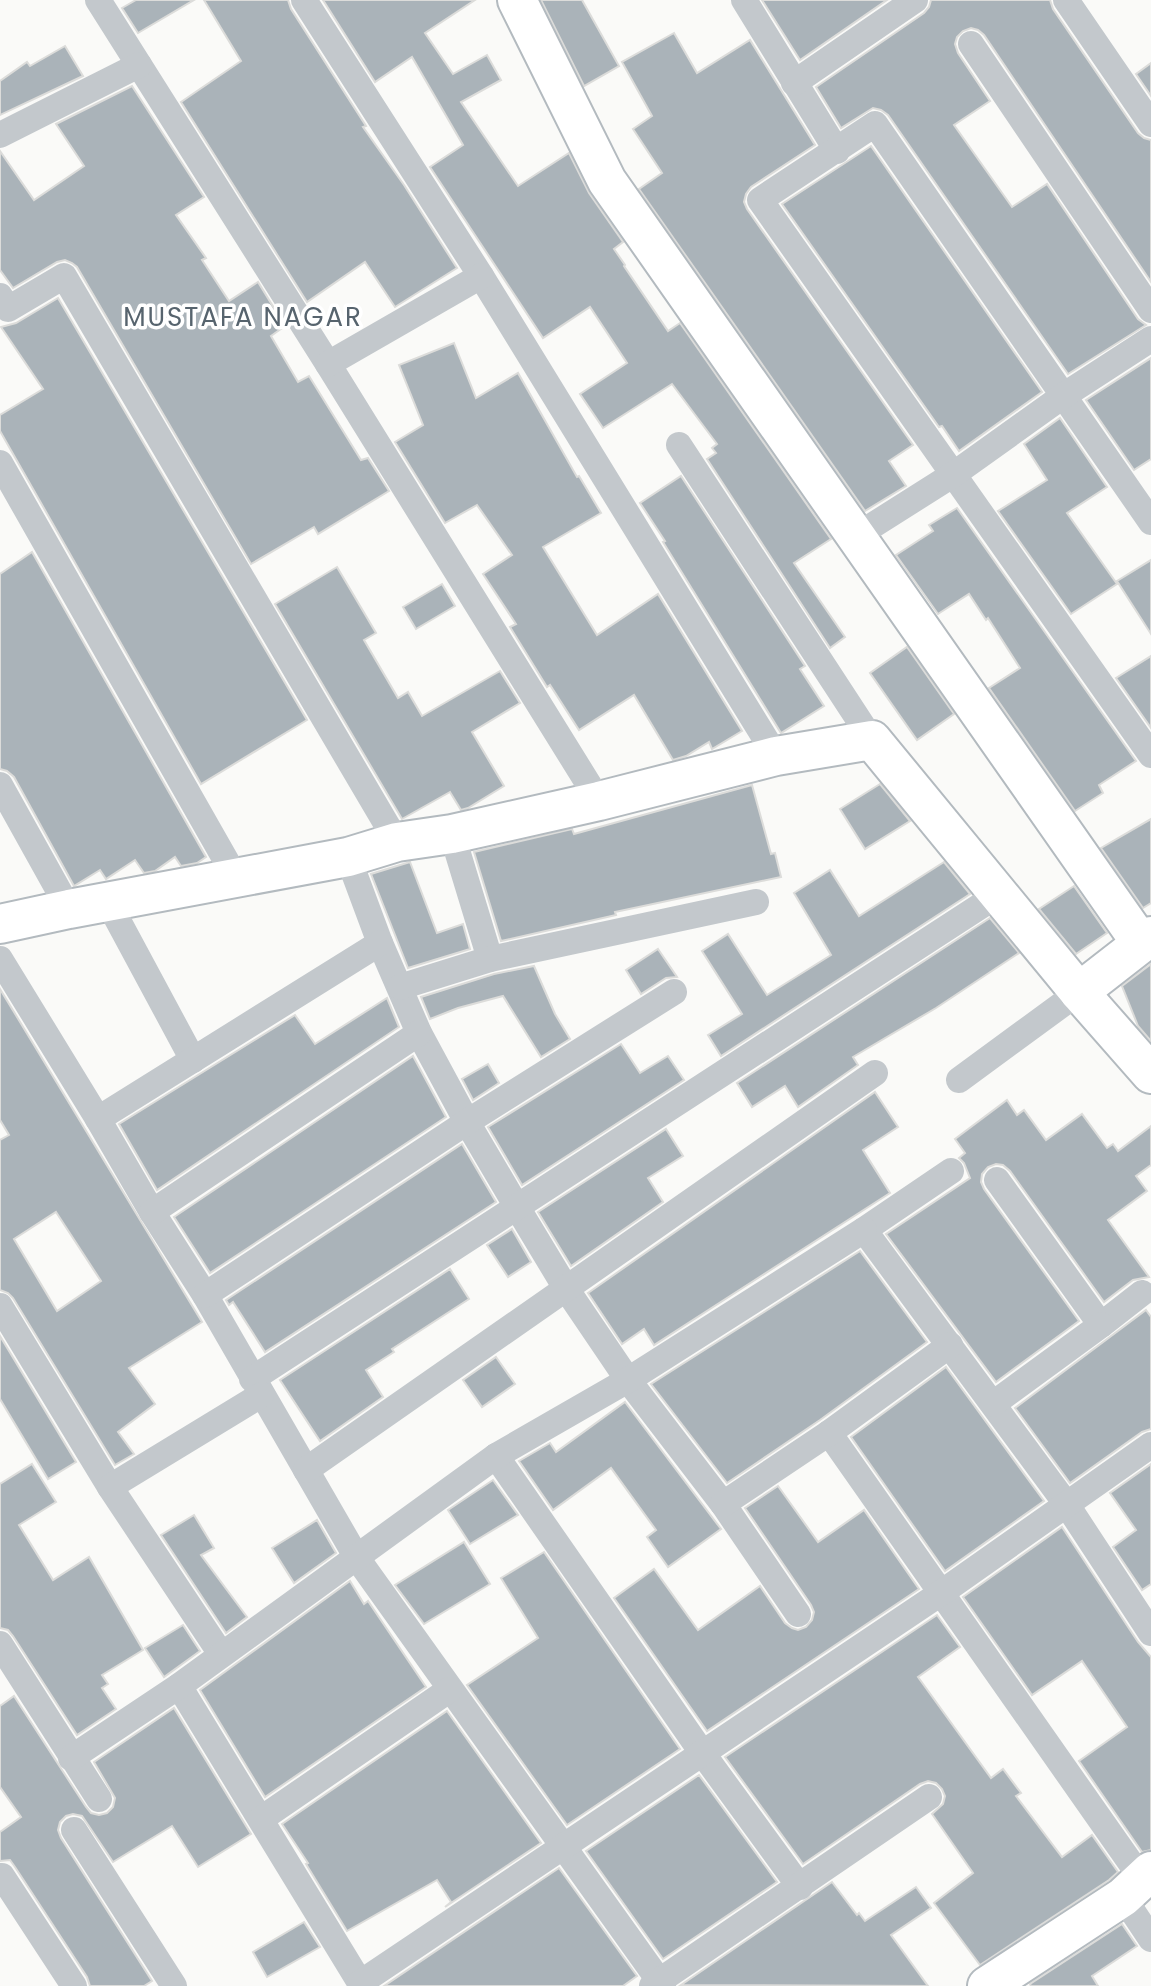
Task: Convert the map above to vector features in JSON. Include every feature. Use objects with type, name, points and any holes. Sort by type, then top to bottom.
[{"type":"street","points":[[98,0],[328,363],[599,801]]},
{"type":"street","points":[[303,0],[481,276],[776,756]]},
{"type":"street","points":[[517,0],[607,181],[856,536],[1146,939],[959,1080]]},
{"type":"street","points":[[744,0],[837,151]]},
{"type":"street","points":[[794,83],[915,0]]},
{"type":"street","points":[[1066,0],[1151,124]]},
{"type":"street","points":[[971,44],[1151,310]]},
{"type":"street","points":[[0,135],[139,65]]},
{"type":"street","points":[[1151,522],[875,124],[760,200],[1151,755]]},
{"type":"street","points":[[3,306],[64,276],[397,842]]},
{"type":"street","points":[[328,363],[481,276]]},
{"type":"street","points":[[856,536],[954,474],[1063,396],[1151,339]]},
{"type":"street","points":[[679,445],[872,740],[1079,992],[1151,1073]]},
{"type":"street","points":[[0,463],[236,878]]},
{"type":"street","points":[[0,924],[348,857],[397,842],[452,834],[599,801],[776,756],[872,740]]},
{"type":"street","points":[[0,785],[69,909]]},
{"type":"street","points":[[452,834],[491,959]]},
{"type":"street","points":[[348,857],[380,943],[419,1033],[517,1207],[567,1290],[628,1380],[723,1504],[798,1614]]},
{"type":"street","points":[[110,1487],[517,1207],[999,894]]},
{"type":"street","points":[[108,902],[193,1060]]},
{"type":"street","points":[[400,987],[491,959],[756,902]]},
{"type":"street","points":[[98,1119],[380,943]]},
{"type":"street","points":[[0,959],[205,1295],[357,1558],[658,1984],[929,1797]]},
{"type":"street","points":[[205,1295],[467,1122],[674,992]]},
{"type":"street","points":[[152,1212],[419,1033]]},
{"type":"street","points":[[306,1469],[567,1290],[875,1073]]},
{"type":"street","points":[[71,1758],[179,1686],[496,1456],[628,1380],[864,1230],[951,1171]]},
{"type":"street","points":[[997,1180],[1101,1325]]},
{"type":"street","points":[[864,1230],[1142,1600],[1151,1633]]},
{"type":"street","points":[[993,1404],[1142,1293]]},
{"type":"street","points":[[0,1306],[110,1487],[221,1654]]},
{"type":"street","points":[[723,1504],[829,1433],[950,1345]]},
{"type":"street","points":[[829,1433],[1139,1882],[1151,1939]]},
{"type":"street","points":[[179,1686],[361,1985],[941,1593],[1151,1445]]},
{"type":"street","points":[[496,1456],[800,1887]]},
{"type":"street","points":[[0,1644],[8,1674],[99,1799]]},
{"type":"street","points":[[261,1819],[449,1690]]},
{"type":"street","points":[[74,1830],[174,1986]]},
{"type":"street","points":[[2,1876],[74,1986]]},
{"type":"street","points":[[1004,1981],[1139,1882]]},
{"type":"building","points":[[136,0],[194,0],[138,33],[122,8]]},
{"type":"building","points":[[204,0],[288,0],[291,9],[366,126],[363,127],[457,268],[395,307],[365,262],[307,302],[181,102],[241,61]]},
{"type":"building","points":[[323,0],[475,0],[425,33],[453,74],[487,55],[501,80],[461,102],[518,186],[569,153],[589,193],[623,242],[614,249],[668,331],[680,323],[831,539],[794,563],[845,637],[830,648],[707,459],[716,453],[712,448],[717,444],[672,384],[603,428],[580,394],[627,363],[590,307],[543,338],[430,167],[463,145],[412,57],[375,82]]},
{"type":"building","points":[[541,0],[582,0],[619,66],[584,86]]},
{"type":"building","points":[[762,0],[887,0],[800,60]]},
{"type":"building","points":[[931,0],[1050,0],[1053,9],[1138,133],[1151,140],[1151,282],[984,35],[971,28],[957,37],[955,44],[958,53],[990,101],[954,125],[1012,207],[1047,184],[1138,319],[1146,325],[1068,374],[888,115],[873,108],[841,128],[816,87],[924,13]]},
{"type":"building","points":[[674,33],[697,73],[750,40],[815,145],[751,187],[744,202],[913,445],[889,461],[906,486],[865,511],[639,189],[662,173],[633,129],[652,116],[622,62]]},
{"type":"building","points":[[65,46],[83,76],[0,115],[0,81],[27,62],[30,66]]},
{"type":"building","points":[[1151,63],[1151,96],[1136,74]]},
{"type":"building","points":[[132,86],[204,197],[176,215],[206,258],[202,260],[229,301],[258,282],[285,326],[271,336],[298,382],[309,376],[361,460],[368,458],[389,491],[318,534],[314,527],[251,564],[77,267],[65,260],[57,262],[13,288],[0,270],[0,151],[34,200],[84,166],[56,124]]},
{"type":"building","points":[[871,146],[1042,392],[959,451],[942,426],[939,427],[782,204]]},
{"type":"building","points":[[58,298],[307,720],[201,784],[0,431],[0,415],[43,389],[1,327],[16,323]]},
{"type":"building","points":[[454,343],[476,398],[518,373],[577,477],[579,476],[601,513],[543,547],[597,635],[658,594],[742,731],[712,749],[709,742],[686,756],[673,760],[634,695],[579,730],[550,685],[547,687],[510,627],[516,624],[483,574],[512,555],[477,505],[445,523],[395,442],[423,425],[399,365]]},
{"type":"building","points":[[1151,358],[1151,459],[1134,470],[1086,400]]},
{"type":"building","points":[[1060,418],[1107,487],[1067,513],[1117,584],[1071,614],[998,511],[1047,480],[1024,444]]},
{"type":"building","points":[[681,476],[805,666],[800,669],[824,706],[781,733],[640,503]]},
{"type":"building","points":[[957,508],[1136,761],[1099,785],[1103,793],[1075,811],[989,688],[1020,668],[988,618],[986,620],[969,594],[938,614],[896,555],[933,531],[929,525]]},
{"type":"building","points":[[32,552],[206,857],[197,863],[181,866],[175,857],[155,871],[144,873],[135,860],[106,879],[100,870],[74,886],[14,777],[0,769],[0,574]]},
{"type":"building","points":[[1151,560],[1151,634],[1117,581]]},
{"type":"building","points":[[337,567],[376,633],[364,640],[398,698],[408,692],[422,716],[500,671],[520,703],[472,732],[504,786],[461,810],[450,792],[402,819],[275,604]]},
{"type":"building","points":[[442,584],[455,606],[416,629],[403,607]]},
{"type":"building","points":[[907,647],[954,714],[917,740],[870,673]]},
{"type":"building","points":[[1151,656],[1151,728],[1116,678]]},
{"type":"building","points":[[880,784],[910,821],[865,849],[840,809]]},
{"type":"building","points":[[752,785],[771,854],[775,853],[781,877],[615,912],[616,915],[501,941],[474,852],[572,829],[574,834]]},
{"type":"building","points":[[1151,819],[1151,903],[1143,908],[1101,848]]},
{"type":"building","points":[[410,862],[437,933],[463,924],[470,949],[408,968],[371,874]]},
{"type":"building","points":[[944,862],[970,894],[721,1056],[708,1035],[742,1014],[702,951],[728,934],[767,995],[831,955],[794,893],[830,870],[859,916]]},
{"type":"building","points":[[1074,886],[1107,933],[1076,954],[1039,909]]},
{"type":"building","points":[[990,918],[1019,953],[936,1008],[853,1057],[858,1065],[798,1107],[785,1086],[752,1107],[737,1083]]},
{"type":"building","points":[[658,949],[677,977],[666,978],[641,994],[626,970]]},
{"type":"building","points":[[1151,964],[1151,1041],[1138,1026],[1122,986]]},
{"type":"building","points":[[534,966],[555,1014],[570,1039],[541,1057],[503,996],[430,1019],[421,997],[494,974]]},
{"type":"building","points":[[0,989],[202,1322],[129,1368],[155,1404],[118,1432],[134,1454],[115,1465],[13,1298],[0,1290],[0,1140],[9,1135],[0,1120]],"holes":[[[56,1212],[101,1281],[57,1311],[14,1239]]]},
{"type":"building","points":[[387,998],[399,1027],[157,1190],[119,1124],[295,1015],[315,1044]]},
{"type":"building","points":[[621,1044],[640,1073],[668,1056],[684,1080],[522,1185],[488,1127]]},
{"type":"building","points":[[413,1056],[446,1117],[210,1273],[174,1217]]},
{"type":"building","points":[[488,1064],[499,1083],[473,1100],[462,1079]]},
{"type":"building","points":[[875,1092],[898,1127],[863,1150],[890,1193],[654,1345],[644,1329],[622,1344],[588,1293]]},
{"type":"building","points":[[1007,1100],[1017,1115],[1024,1110],[1046,1140],[1082,1114],[1107,1148],[1113,1144],[1118,1151],[1151,1126],[1151,1165],[1136,1176],[1147,1191],[1108,1220],[1149,1277],[1133,1280],[1104,1302],[1010,1171],[1003,1165],[988,1167],[982,1174],[984,1189],[1079,1321],[996,1382],[886,1234],[970,1178],[959,1158],[965,1153],[955,1139]]},
{"type":"building","points":[[666,1129],[683,1156],[648,1178],[663,1202],[571,1266],[538,1212]]},
{"type":"building","points":[[462,1144],[496,1202],[265,1352],[233,1302],[229,1305],[226,1300]]},
{"type":"building","points":[[512,1229],[531,1262],[508,1277],[487,1245]]},
{"type":"building","points":[[860,1251],[927,1342],[727,1483],[651,1384]]},
{"type":"building","points":[[450,1269],[469,1299],[392,1349],[394,1352],[366,1370],[383,1397],[320,1441],[280,1380]]},
{"type":"building","points":[[1146,1310],[1151,1317],[1151,1429],[1142,1432],[1070,1483],[1015,1408]]},
{"type":"building","points":[[0,1336],[76,1462],[48,1479],[0,1399]]},
{"type":"building","points":[[496,1357],[515,1384],[482,1407],[463,1380]]},
{"type":"building","points":[[946,1367],[1044,1501],[945,1571],[851,1437]]},
{"type":"building","points":[[625,1402],[721,1529],[668,1567],[647,1537],[656,1530],[611,1468],[553,1510],[519,1461],[550,1443],[556,1452]]},
{"type":"building","points":[[32,1464],[56,1502],[19,1525],[53,1580],[89,1557],[143,1650],[102,1675],[108,1684],[102,1688],[116,1709],[77,1735],[13,1636],[8,1630],[0,1628],[0,1484]]},
{"type":"building","points":[[1151,1464],[1151,1584],[1142,1590],[1113,1547],[1136,1530],[1110,1493]]},
{"type":"building","points":[[493,1480],[518,1515],[470,1544],[448,1510]]},
{"type":"building","points":[[778,1486],[818,1542],[864,1510],[919,1589],[707,1731],[614,1598],[654,1569],[698,1630],[760,1586],[785,1623],[798,1630],[806,1627],[814,1612],[811,1605],[745,1508]]},
{"type":"building","points":[[194,1515],[214,1548],[201,1555],[247,1617],[226,1633],[161,1535]]},
{"type":"building","points":[[317,1520],[336,1553],[294,1583],[272,1548]]},
{"type":"building","points":[[1062,1527],[1138,1642],[1151,1657],[1151,1850],[1142,1852],[1079,1761],[1127,1727],[1082,1661],[1032,1695],[963,1597]]},
{"type":"building","points":[[464,1542],[490,1584],[424,1624],[395,1585]]},
{"type":"building","points":[[544,1552],[680,1749],[567,1825],[467,1685],[538,1638],[501,1578]]},
{"type":"building","points":[[350,1581],[364,1604],[368,1601],[426,1687],[265,1797],[200,1690]]},
{"type":"building","points":[[937,1615],[960,1647],[918,1677],[991,1778],[1003,1769],[1021,1793],[1016,1796],[1062,1857],[1092,1835],[1118,1872],[980,1965],[934,1903],[973,1873],[932,1814],[943,1804],[945,1796],[936,1783],[928,1781],[920,1784],[803,1864],[725,1757]]},
{"type":"building","points":[[183,1625],[200,1651],[164,1677],[145,1648]]},
{"type":"building","points":[[14,1696],[86,1807],[91,1813],[99,1815],[107,1813],[113,1807],[115,1798],[94,1762],[174,1708],[251,1834],[198,1867],[172,1826],[113,1862],[82,1816],[73,1814],[60,1822],[58,1830],[61,1838],[152,1981],[144,1986],[90,1986],[87,1977],[10,1860],[0,1861],[0,1832],[21,1817],[0,1787],[0,1706]]},
{"type":"building","points":[[447,1711],[541,1843],[445,1907],[451,1902],[437,1880],[347,1931],[282,1824]]},
{"type":"building","points":[[699,1775],[777,1882],[663,1959],[586,1851]]},
{"type":"building","points":[[559,1868],[637,1976],[623,1986],[384,1986]]},
{"type":"building","points":[[832,1882],[857,1915],[859,1913],[865,1921],[916,1887],[931,1908],[891,1935],[928,1986],[681,1985]]},
{"type":"building","points":[[304,1922],[320,1947],[267,1977],[253,1952]]},
{"type":"building","points":[[1122,1924],[1137,1946],[1092,1976],[1098,1986],[1031,1986],[1030,1984]]},
{"type":"district","name":"MUSTAFA NAGAR","points":[[243,317]]}]
